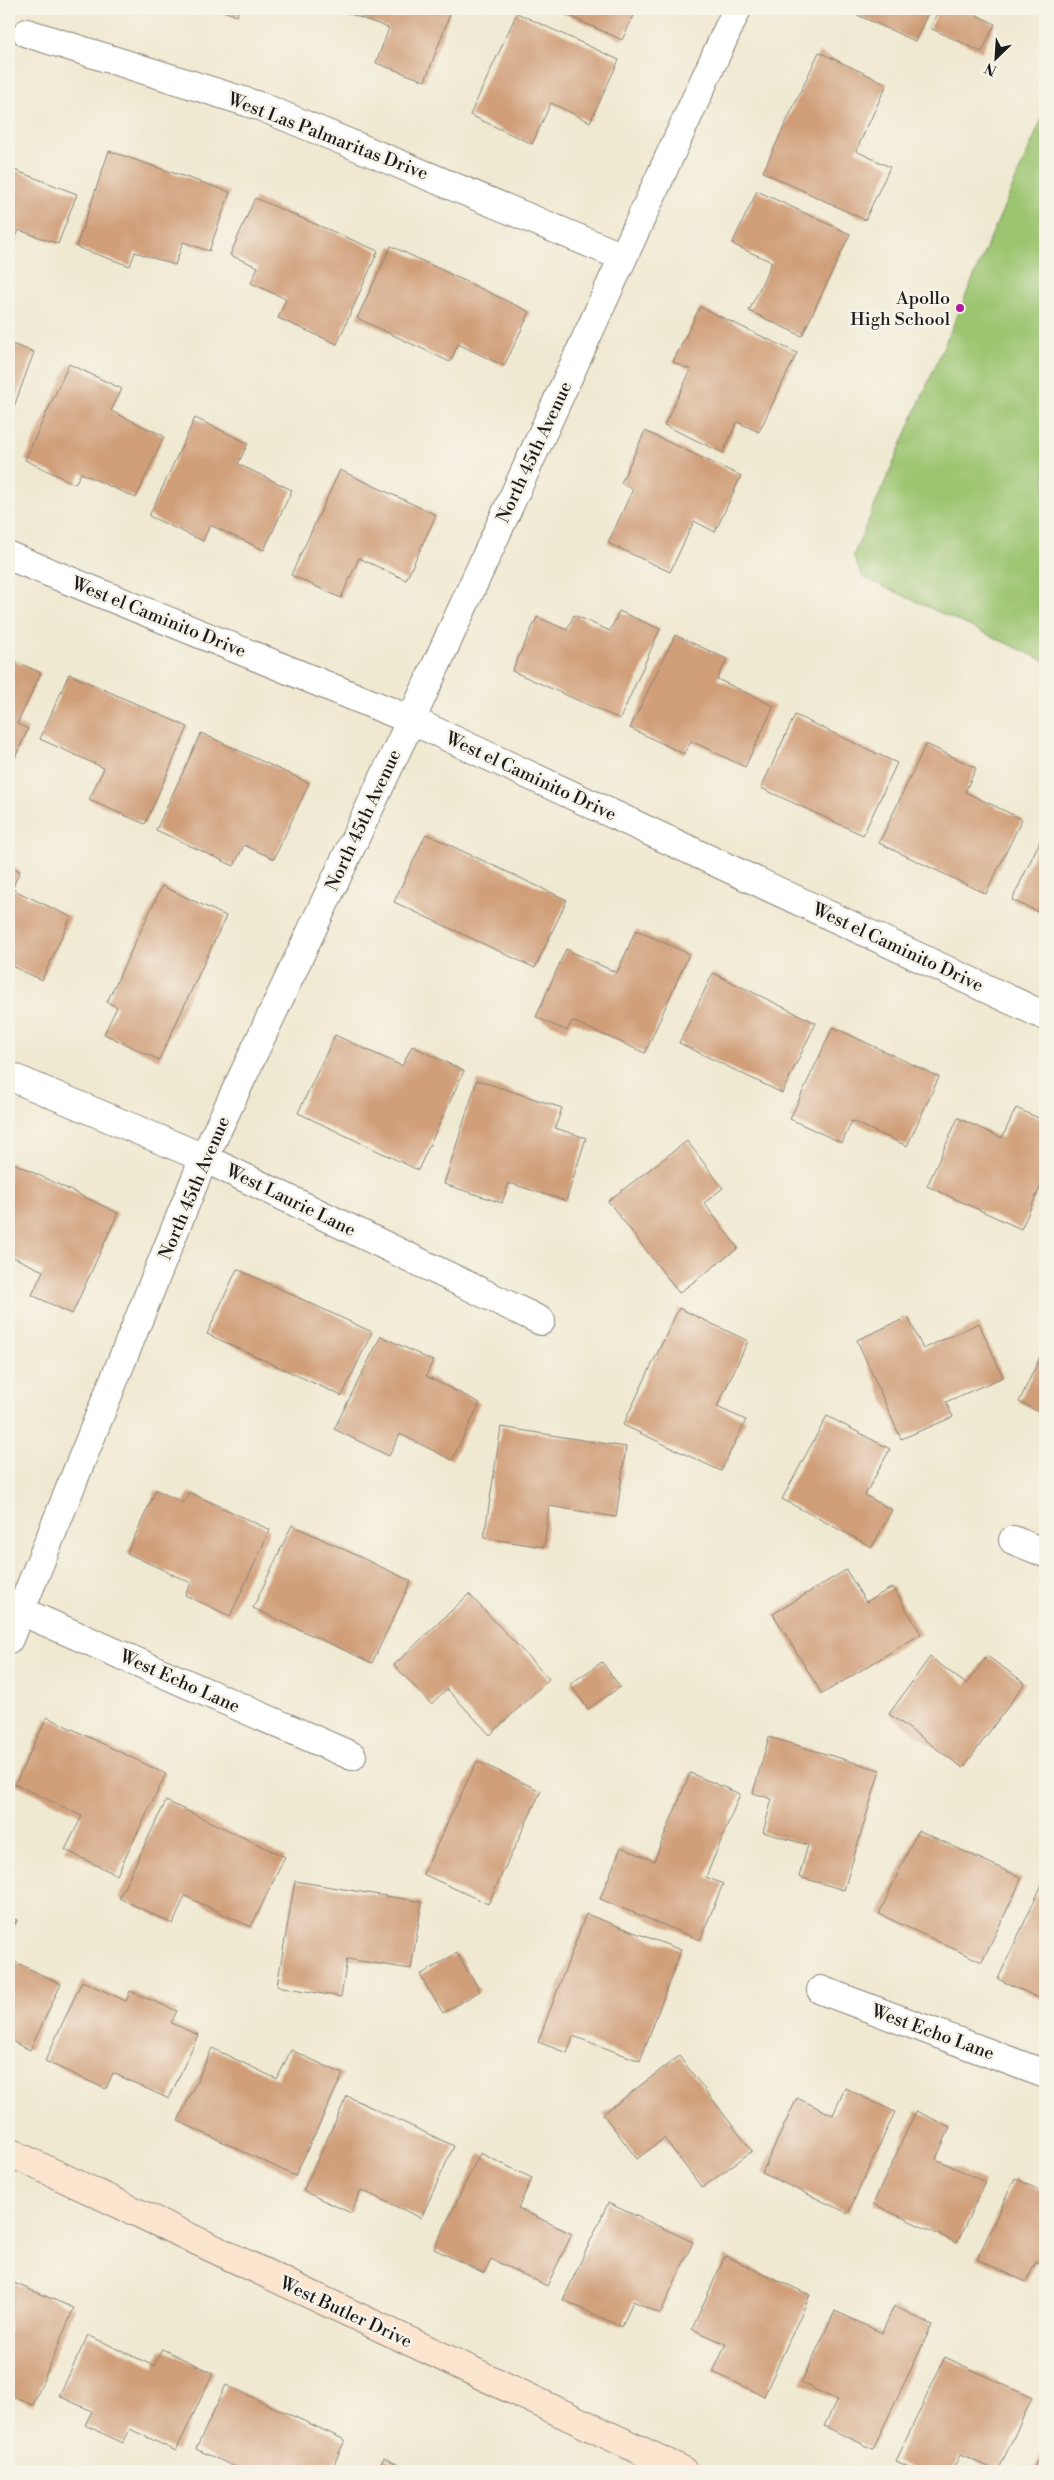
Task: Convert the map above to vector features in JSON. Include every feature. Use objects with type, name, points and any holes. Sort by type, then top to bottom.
[{"type":"street","name":"North 45th Avenue","points":[[9,1639],[15,1609],[204,1158],[411,720],[737,9]]},
{"type":"street","name":"West Las Palmaritas Drive","points":[[26,32],[262,107],[623,257]]},
{"type":"street","name":"West el Caminito Drive","points":[[9,556],[411,720],[1045,1016]]},
{"type":"street","name":"West Laurie Lane","points":[[9,1076],[204,1158],[541,1321]]},
{"type":"street","points":[[1013,1540],[1045,1553]]},
{"type":"street","name":"West Echo Lane","points":[[15,1609],[352,1756]]},
{"type":"street","name":"West Echo Lane","points":[[821,1990],[1045,2074]]},
{"type":"street","name":"West Butler Drive","points":[[9,2152],[684,2471]]},
{"type":"green space","points":[[1045,112],[1045,661],[863,577],[853,556]]},
{"type":"building","points":[[217,9],[239,9],[237,16]]},
{"type":"building","points":[[336,9],[452,9],[425,81],[376,63],[389,28]]},
{"type":"building","points":[[554,9],[637,9],[622,40]]},
{"type":"building","points":[[844,9],[930,9],[915,41]]},
{"type":"building","points":[[939,9],[964,9],[995,24],[982,52],[930,28]]},
{"type":"building","points":[[517,13],[619,60],[590,122],[551,103],[532,144],[470,115]]},
{"type":"building","points":[[819,52],[887,84],[856,151],[890,167],[865,220],[763,172]]},
{"type":"building","points":[[109,151],[230,192],[209,251],[183,242],[175,265],[135,252],[130,266],[76,247]]},
{"type":"building","points":[[9,168],[77,194],[58,244],[19,230],[12,248],[9,246]]},
{"type":"building","points":[[757,191],[850,234],[802,336],[749,311],[772,262],[732,244]]},
{"type":"building","points":[[255,198],[378,251],[337,344],[278,318],[286,299],[251,283],[258,267],[230,255]]},
{"type":"building","points":[[391,246],[530,312],[504,366],[458,344],[450,362],[357,318]]},
{"type":"building","points":[[700,307],[797,353],[759,432],[737,422],[723,453],[664,425],[691,370],[673,362]]},
{"type":"building","points":[[9,343],[34,352],[9,420]]},
{"type":"building","points":[[69,364],[122,389],[111,411],[164,436],[136,498],[81,473],[75,484],[25,460]]},
{"type":"building","points":[[195,418],[248,443],[238,464],[292,490],[264,550],[210,525],[203,541],[149,516]]},
{"type":"building","points":[[645,431],[741,476],[715,532],[694,521],[670,572],[608,543],[633,489],[621,483]]},
{"type":"building","points":[[340,470],[436,515],[406,580],[359,558],[341,598],[291,575]]},
{"type":"building","points":[[619,611],[660,629],[620,719],[512,671],[537,617],[567,630],[574,615],[610,631]]},
{"type":"building","points":[[675,635],[727,659],[717,679],[774,706],[745,767],[691,741],[684,754],[630,728]]},
{"type":"building","points":[[9,658],[41,673],[17,724],[28,729],[9,771]]},
{"type":"building","points":[[69,674],[188,727],[145,824],[89,800],[104,768],[40,739]]},
{"type":"building","points":[[795,715],[897,763],[863,835],[761,788]]},
{"type":"building","points":[[201,733],[309,783],[274,859],[244,845],[234,866],[156,830]]},
{"type":"building","points":[[926,744],[976,768],[965,792],[1022,819],[986,894],[879,843]]},
{"type":"building","points":[[426,834],[567,900],[535,968],[394,902]]},
{"type":"building","points":[[1041,839],[1045,841],[1045,915],[1012,900]]},
{"type":"building","points":[[9,866],[20,871],[12,889],[71,917],[42,980],[9,965]]},
{"type":"building","points":[[162,886],[226,916],[159,1060],[104,1034],[117,1007],[107,1002]]},
{"type":"building","points":[[636,930],[689,954],[645,1053],[572,1021],[567,1031],[536,1017],[566,949],[617,973]]},
{"type":"building","points":[[713,973],[816,1023],[782,1093],[679,1043]]},
{"type":"building","points":[[833,1027],[939,1077],[907,1146],[852,1121],[842,1143],[790,1119]]},
{"type":"building","points":[[335,1035],[402,1066],[412,1046],[464,1071],[418,1170],[298,1113]]},
{"type":"building","points":[[477,1080],[562,1108],[555,1128],[586,1138],[566,1201],[509,1183],[502,1203],[444,1184]]},
{"type":"building","points":[[1016,1108],[1045,1121],[1045,1177],[1021,1229],[927,1186],[958,1118],[1002,1138]]},
{"type":"building","points":[[687,1141],[723,1188],[704,1203],[738,1248],[679,1293],[608,1201]]},
{"type":"building","points":[[9,1161],[118,1213],[72,1314],[32,1295],[43,1271],[9,1255]]},
{"type":"building","points":[[237,1269],[372,1332],[342,1396],[207,1334]]},
{"type":"building","points":[[679,1308],[748,1341],[717,1407],[746,1420],[721,1471],[623,1425]]},
{"type":"building","points":[[908,1317],[923,1349],[979,1323],[1003,1377],[946,1402],[953,1417],[901,1439],[857,1340]]},
{"type":"building","points":[[381,1336],[433,1361],[426,1376],[480,1403],[452,1460],[400,1434],[389,1456],[334,1429]]},
{"type":"building","points":[[1045,1346],[1045,1415],[1019,1402]]},
{"type":"building","points":[[827,1416],[890,1449],[865,1495],[892,1510],[872,1547],[782,1499]]},
{"type":"building","points":[[9,1422],[15,1425],[9,1439]]},
{"type":"building","points":[[501,1427],[626,1447],[616,1517],[549,1506],[544,1547],[484,1538]]},
{"type":"building","points":[[156,1490],[184,1503],[189,1492],[270,1530],[230,1616],[185,1595],[191,1583],[127,1553]]},
{"type":"building","points":[[292,1525],[411,1581],[372,1663],[253,1608]]},
{"type":"building","points":[[846,1570],[866,1602],[893,1587],[921,1634],[822,1694],[773,1614]]},
{"type":"building","points":[[469,1594],[549,1679],[490,1735],[447,1689],[431,1704],[394,1665]]},
{"type":"building","points":[[987,1656],[1025,1683],[963,1768],[889,1714],[930,1657],[966,1684]]},
{"type":"building","points":[[602,1662],[620,1687],[588,1709],[570,1684]]},
{"type":"building","points":[[47,1717],[166,1774],[117,1875],[65,1850],[82,1816],[15,1784]]},
{"type":"building","points":[[769,1737],[880,1770],[844,1890],[799,1877],[808,1845],[763,1832],[772,1799],[753,1793]]},
{"type":"building","points":[[477,1761],[541,1791],[488,1904],[423,1874]]},
{"type":"building","points":[[690,1773],[740,1794],[706,1877],[723,1884],[700,1940],[600,1899],[621,1847],[654,1861]]},
{"type":"building","points":[[166,1801],[285,1857],[251,1927],[185,1896],[173,1924],[119,1898]]},
{"type":"building","points":[[918,1830],[1022,1878],[982,1962],[879,1914]]},
{"type":"building","points":[[1045,1878],[1045,2001],[998,1979]]},
{"type":"building","points":[[295,1881],[422,1902],[411,1969],[347,1959],[341,1997],[277,1986]]},
{"type":"building","points":[[586,1914],[681,1950],[640,2061],[573,2036],[567,2053],[538,2042]]},
{"type":"building","points":[[9,1917],[17,1920],[9,1937]]},
{"type":"building","points":[[457,1953],[480,1991],[443,2013],[420,1975]]},
{"type":"building","points":[[9,1959],[61,1984],[30,2050],[9,2040]]},
{"type":"building","points":[[82,1981],[126,2001],[130,1991],[177,2011],[171,2023],[198,2035],[169,2099],[113,2073],[106,2089],[45,2061]]},
{"type":"building","points":[[212,2048],[277,2079],[291,2050],[343,2074],[295,2176],[178,2121]]},
{"type":"building","points":[[679,2056],[752,2151],[702,2188],[664,2138],[637,2159],[603,2114]]},
{"type":"building","points":[[845,2088],[895,2112],[848,2213],[762,2173],[797,2098],[833,2115]]},
{"type":"building","points":[[347,2096],[454,2146],[421,2218],[361,2190],[351,2213],[303,2191]]},
{"type":"building","points":[[916,2111],[950,2127],[936,2159],[985,2182],[957,2243],[873,2204]]},
{"type":"building","points":[[480,2153],[532,2178],[518,2208],[572,2234],[547,2286],[491,2259],[484,2273],[434,2249]]},
{"type":"building","points":[[1015,2178],[1045,2193],[1045,2266],[1036,2262],[1026,2282],[977,2259]]},
{"type":"building","points":[[608,2203],[693,2242],[660,2314],[633,2301],[622,2327],[563,2300]]},
{"type":"building","points":[[725,2256],[810,2295],[764,2396],[713,2372],[726,2344],[692,2329]]},
{"type":"building","points":[[9,2281],[74,2308],[33,2405],[9,2395]]},
{"type":"building","points":[[894,2306],[932,2325],[873,2449],[824,2426],[837,2400],[801,2383],[835,2311],[882,2333]]},
{"type":"building","points":[[88,2335],[154,2366],[162,2349],[213,2373],[176,2451],[130,2429],[123,2443],[85,2425],[92,2411],[59,2396]]},
{"type":"building","points":[[945,2357],[1032,2398],[998,2471],[960,2455],[952,2471],[918,2471],[896,2461]]},
{"type":"building","points":[[226,2385],[345,2440],[331,2471],[244,2471],[196,2449]]},
{"type":"building","points":[[1045,2443],[1045,2471],[1032,2471]]},
{"type":"building","points":[[384,2458],[412,2471],[377,2471]]},
{"type":"place","name":"Apollo High School","points":[[960,308]]}]
